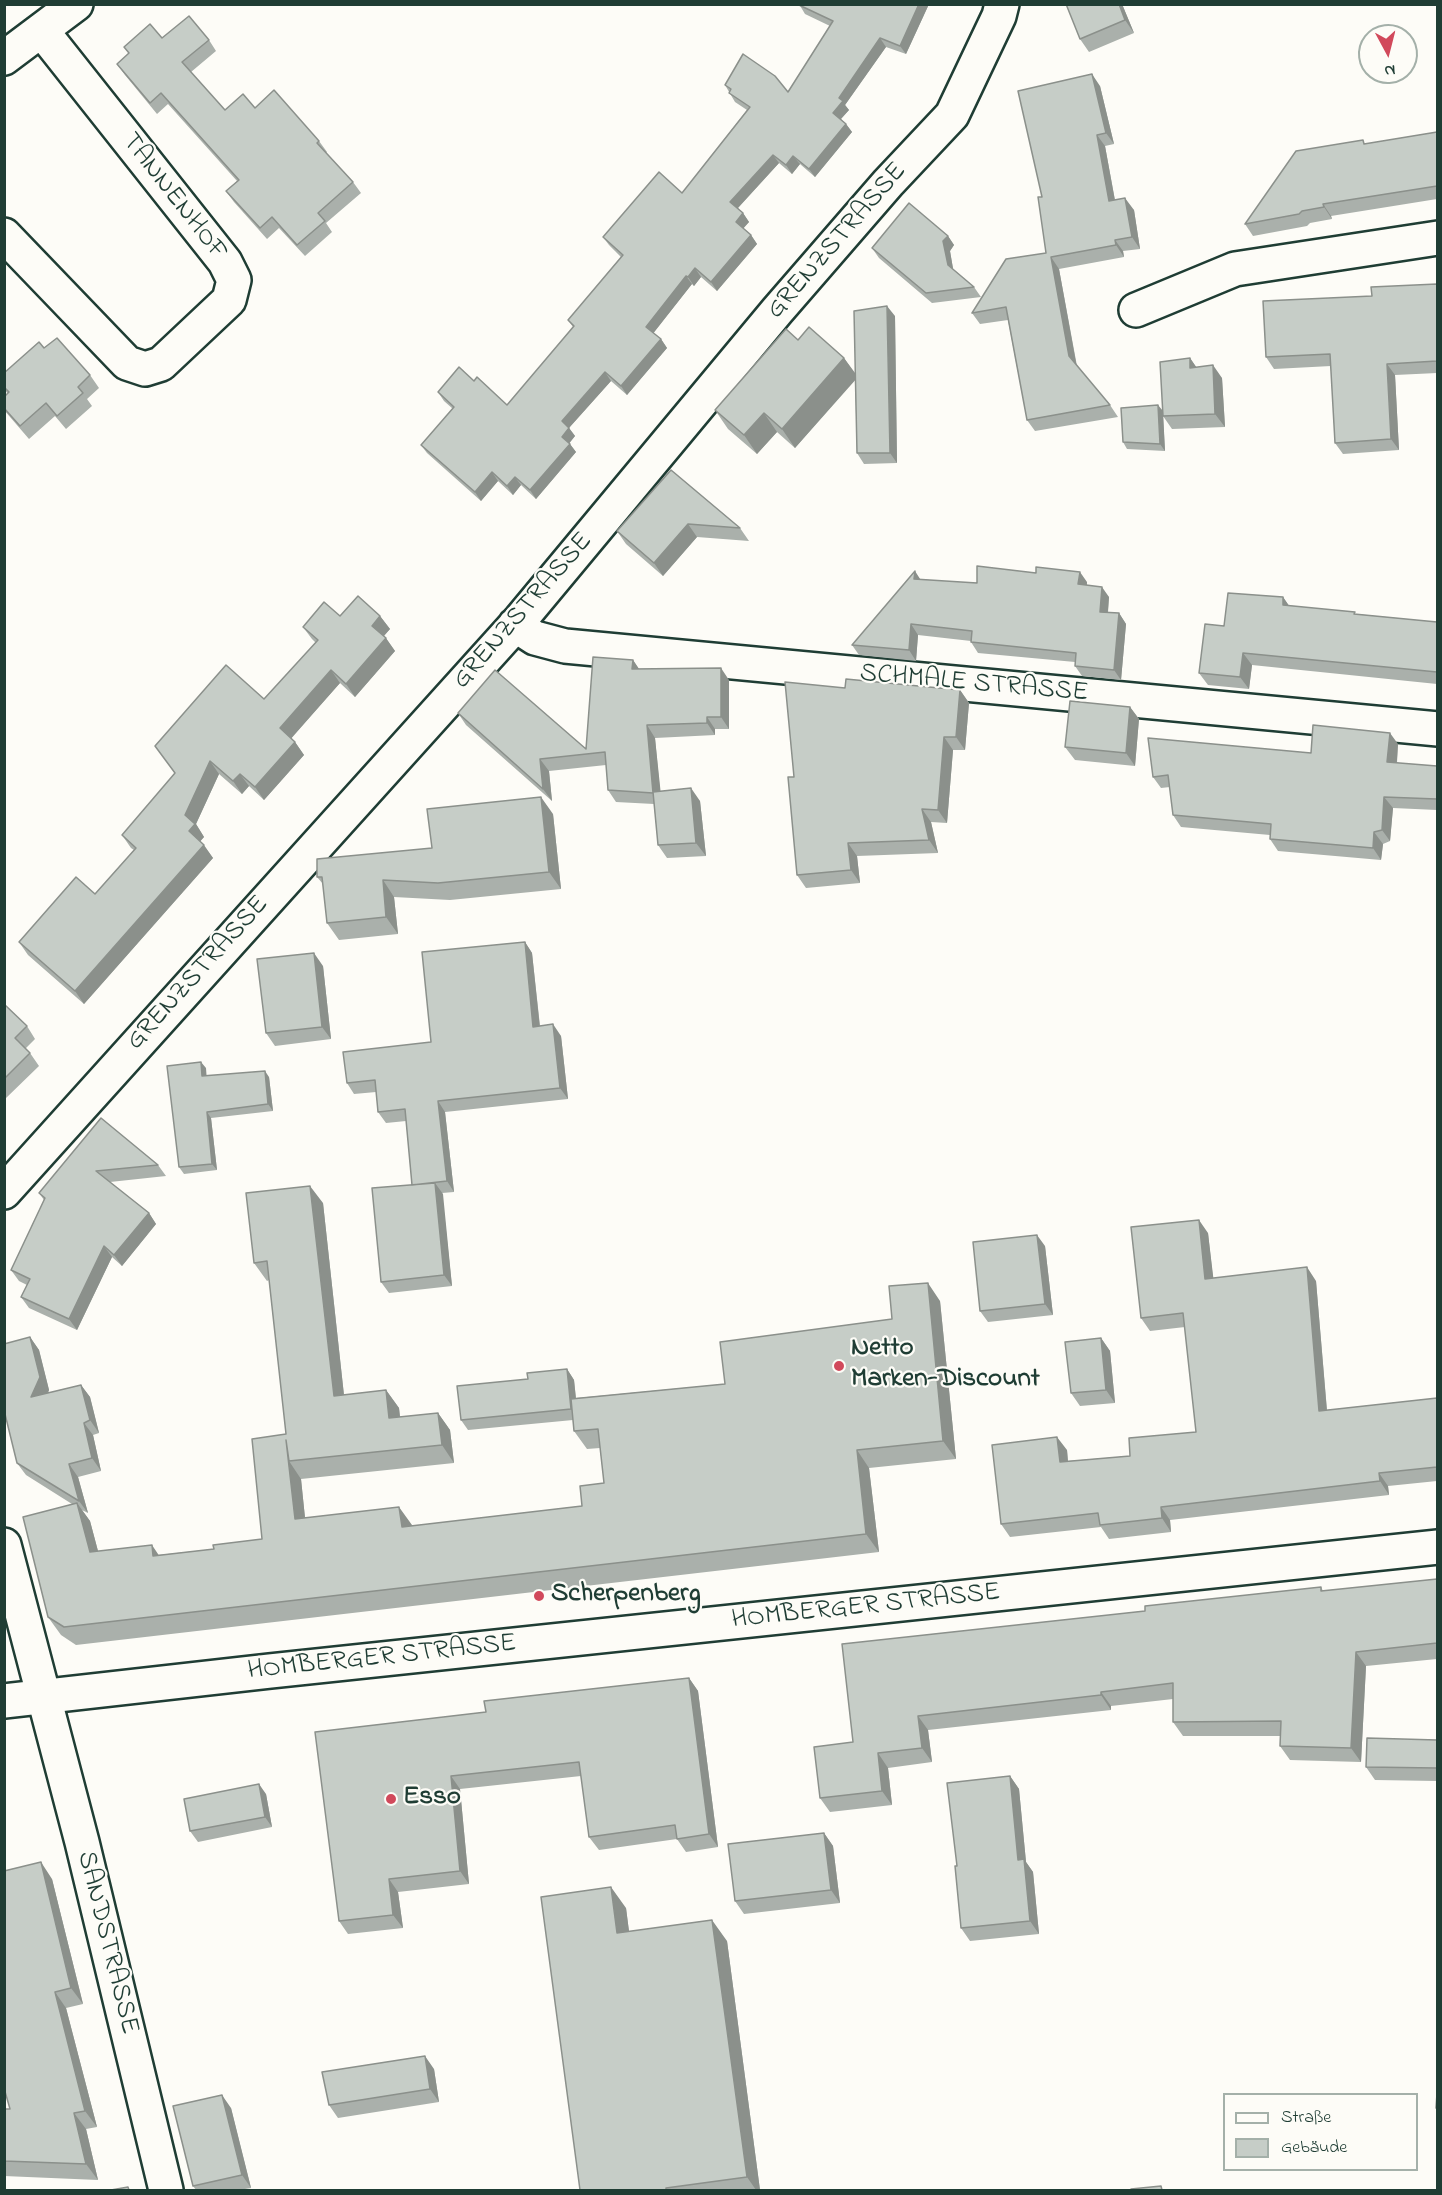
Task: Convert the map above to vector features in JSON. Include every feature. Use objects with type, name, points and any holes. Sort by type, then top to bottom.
[{"type":"street","points":[[4,58],[76,4]]},
{"type":"street","name":"GRENZSTRASSE","points":[[5,1187],[515,625],[777,311],[888,183],[952,115],[999,16],[1002,4]]},
{"type":"street","name":"TANNENHOF","points":[[4,235],[127,363],[145,369],[161,364],[229,300],[234,280],[225,262],[42,31]]},
{"type":"street","points":[[1136,310],[1235,269],[1437,238]]},
{"type":"street","name":"SCHMALE STRASSE","points":[[515,625],[535,638],[565,646],[1437,729]]},
{"type":"street","points":[[4,1545],[43,1696]]},
{"type":"street","name":"HOMBERGER STRASSE","points":[[4,1701],[1437,1547]]},
{"type":"street","name":"SANDSTRASSE","points":[[43,1696],[82,1842],[166,2190]]},
{"type":"building","points":[[799,4],[919,4],[900,46],[880,38],[839,98],[843,101],[833,113],[846,124],[809,169],[793,156],[786,165],[773,155],[730,202],[743,213],[736,222],[751,235],[711,282],[695,268],[688,277],[686,276],[646,327],[661,339],[621,386],[605,372],[562,421],[569,428],[562,437],[570,444],[530,490],[515,477],[507,486],[492,472],[475,492],[421,445],[454,407],[438,392],[459,367],[474,381],[477,377],[507,405],[574,326],[568,320],[623,255],[603,237],[659,172],[682,193],[750,107],[729,93],[731,89],[725,85],[743,54],[775,76],[788,92],[833,21]]},
{"type":"building","points":[[1066,4],[1119,4],[1125,20],[1080,39]]},
{"type":"building","points":[[189,16],[209,40],[182,62],[225,110],[243,94],[255,108],[274,90],[319,141],[317,143],[353,182],[318,213],[325,221],[297,245],[272,217],[260,228],[226,191],[239,180],[161,93],[150,103],[117,64],[129,53],[124,47],[150,24],[162,38]]},
{"type":"building","points":[[1092,74],[1106,133],[1097,135],[1109,201],[1125,198],[1132,237],[1115,240],[1116,245],[1051,257],[1069,356],[1110,405],[1027,420],[1006,307],[972,313],[1006,259],[1046,253],[1038,197],[1042,197],[1018,91]]},
{"type":"building","points":[[1437,132],[1437,186],[1323,204],[1324,207],[1302,211],[1299,214],[1245,224],[1296,151],[1363,140],[1364,144]]},
{"type":"building","points":[[909,203],[948,236],[943,241],[948,265],[974,287],[926,293],[872,248]]},
{"type":"building","points":[[1437,284],[1437,361],[1387,364],[1391,439],[1335,443],[1330,354],[1266,357],[1263,301],[1372,296],[1371,287]]},
{"type":"building","points":[[887,306],[890,453],[857,453],[854,311]]},
{"type":"building","points":[[809,327],[844,358],[782,429],[764,413],[744,435],[715,410],[786,329],[798,340]]},
{"type":"building","points":[[57,338],[90,375],[78,387],[83,393],[57,416],[46,403],[20,426],[4,408],[4,397],[9,392],[4,387],[4,373],[39,342],[44,348]]},
{"type":"building","points":[[1190,358],[1190,368],[1213,365],[1215,414],[1163,416],[1160,362]]},
{"type":"building","points":[[1158,405],[1160,444],[1123,442],[1121,408]]},
{"type":"building","points":[[671,470],[740,528],[688,524],[654,563],[617,531]]},
{"type":"building","points":[[977,566],[1036,573],[1036,567],[1080,572],[1078,584],[1102,587],[1100,612],[1119,613],[1114,670],[1075,666],[1076,653],[971,642],[972,631],[911,624],[909,650],[852,645],[915,571],[914,579],[977,583]]},
{"type":"building","points":[[1228,593],[1283,597],[1283,605],[1437,622],[1437,672],[1243,653],[1240,677],[1199,673],[1205,624],[1224,626]]},
{"type":"building","points":[[358,596],[380,616],[372,626],[386,638],[346,684],[331,670],[280,728],[295,742],[255,787],[240,774],[233,781],[210,761],[185,815],[195,824],[189,831],[204,845],[75,991],[19,942],[76,877],[95,894],[136,848],[122,835],[175,773],[155,746],[226,665],[264,699],[318,640],[303,627],[324,602],[340,616]]},
{"type":"building","points":[[593,657],[633,660],[632,669],[721,668],[721,717],[707,717],[707,723],[647,725],[653,793],[608,790],[605,752],[540,759],[543,789],[458,713],[495,670],[586,749]]},
{"type":"building","points":[[846,679],[960,690],[956,737],[944,737],[938,810],[922,809],[929,840],[848,843],[851,870],[797,875],[788,777],[794,777],[785,682],[845,688]]},
{"type":"building","points":[[1070,701],[1130,707],[1126,753],[1065,747]]},
{"type":"building","points":[[1313,725],[1390,733],[1387,762],[1437,766],[1437,799],[1384,797],[1382,830],[1374,832],[1373,848],[1270,839],[1271,824],[1173,815],[1168,775],[1153,777],[1148,738],[1311,753]]},
{"type":"building","points":[[691,788],[696,843],[658,845],[653,792]]},
{"type":"building","points":[[541,797],[549,872],[438,883],[383,880],[386,917],[327,923],[322,877],[317,877],[317,859],[432,848],[427,809]]},
{"type":"building","points":[[525,942],[533,1027],[553,1024],[560,1088],[438,1101],[447,1181],[412,1185],[405,1109],[378,1112],[375,1080],[347,1083],[343,1052],[431,1042],[422,952]]},
{"type":"building","points":[[314,953],[322,1027],[266,1033],[257,959]]},
{"type":"building","points":[[4,1004],[27,1026],[15,1038],[30,1053],[4,1079]]},
{"type":"building","points":[[201,1062],[202,1076],[265,1071],[268,1104],[207,1112],[212,1164],[179,1167],[167,1066]]},
{"type":"building","points":[[101,1118],[158,1165],[96,1171],[149,1213],[114,1255],[104,1246],[69,1319],[21,1297],[30,1279],[11,1270],[45,1198],[39,1193]]},
{"type":"building","points":[[435,1183],[444,1275],[381,1282],[372,1188]]},
{"type":"building","points":[[310,1186],[334,1396],[386,1390],[389,1418],[438,1413],[442,1445],[289,1461],[286,1440],[295,1519],[399,1507],[402,1527],[582,1506],[580,1486],[604,1483],[598,1429],[574,1431],[571,1399],[725,1384],[720,1342],[892,1319],[889,1286],[928,1283],[943,1441],[857,1450],[866,1534],[64,1627],[48,1617],[23,1517],[77,1503],[90,1552],[152,1545],[153,1556],[214,1549],[213,1545],[262,1539],[252,1439],[286,1434],[267,1261],[254,1263],[246,1193]]},
{"type":"building","points":[[1199,1220],[1205,1279],[1307,1267],[1319,1411],[1437,1398],[1437,1467],[1379,1473],[1380,1481],[1161,1507],[1162,1518],[1100,1525],[1098,1513],[1001,1524],[992,1445],[1057,1437],[1060,1462],[1130,1456],[1129,1438],[1196,1432],[1183,1313],[1141,1318],[1131,1227]]},
{"type":"building","points":[[1037,1235],[1045,1304],[980,1311],[973,1242]]},
{"type":"building","points":[[30,1337],[40,1377],[31,1397],[81,1385],[90,1420],[84,1423],[92,1458],[69,1464],[79,1501],[17,1463],[4,1410],[4,1344]]},
{"type":"building","points":[[1101,1338],[1106,1390],[1071,1393],[1065,1342]]},
{"type":"building","points":[[567,1369],[571,1409],[461,1420],[457,1386],[528,1379],[527,1373]]},
{"type":"building","points":[[1437,1579],[1437,1643],[1356,1652],[1351,1748],[1280,1746],[1281,1721],[1173,1722],[1173,1683],[1101,1692],[1101,1695],[918,1716],[922,1748],[878,1753],[882,1791],[820,1798],[814,1747],[853,1742],[842,1644],[1145,1611],[1145,1606],[1321,1587],[1321,1591]]},
{"type":"building","points":[[689,1678],[709,1834],[677,1839],[675,1825],[589,1837],[579,1762],[451,1776],[460,1871],[389,1879],[393,1915],[339,1921],[315,1732],[486,1712],[484,1701]]},
{"type":"building","points":[[1367,1738],[1437,1740],[1437,1768],[1366,1767]]},
{"type":"building","points":[[1010,1776],[1018,1860],[1024,1859],[1030,1921],[961,1928],[955,1866],[957,1866],[947,1783]]},
{"type":"building","points":[[259,1784],[265,1817],[190,1831],[184,1799]]},
{"type":"building","points":[[824,1833],[831,1890],[735,1901],[728,1844]]},
{"type":"building","points":[[41,1862],[71,1988],[55,1992],[85,2111],[74,2113],[86,2164],[4,2161],[4,2109],[10,2109],[4,2088],[4,1871]]},
{"type":"building","points":[[611,1887],[617,1933],[712,1920],[747,2177],[666,2188],[666,2190],[580,2190],[541,1897]]},
{"type":"building","points":[[425,2056],[430,2089],[329,2105],[322,2072]]},
{"type":"building","points":[[222,2095],[242,2175],[193,2186],[173,2106]]},
{"type":"building","points":[[1161,2186],[1162,2190],[1131,2190],[1131,2189]]},
{"type":"building","points":[[128,2187],[129,2190],[111,2190]]},
{"type":"place","name":"Netto Marken-Discount","points":[[839,1366]]},
{"type":"place","name":"Scherpenberg","points":[[539,1596]]},
{"type":"place","name":"Esso","points":[[391,1799]]}]
